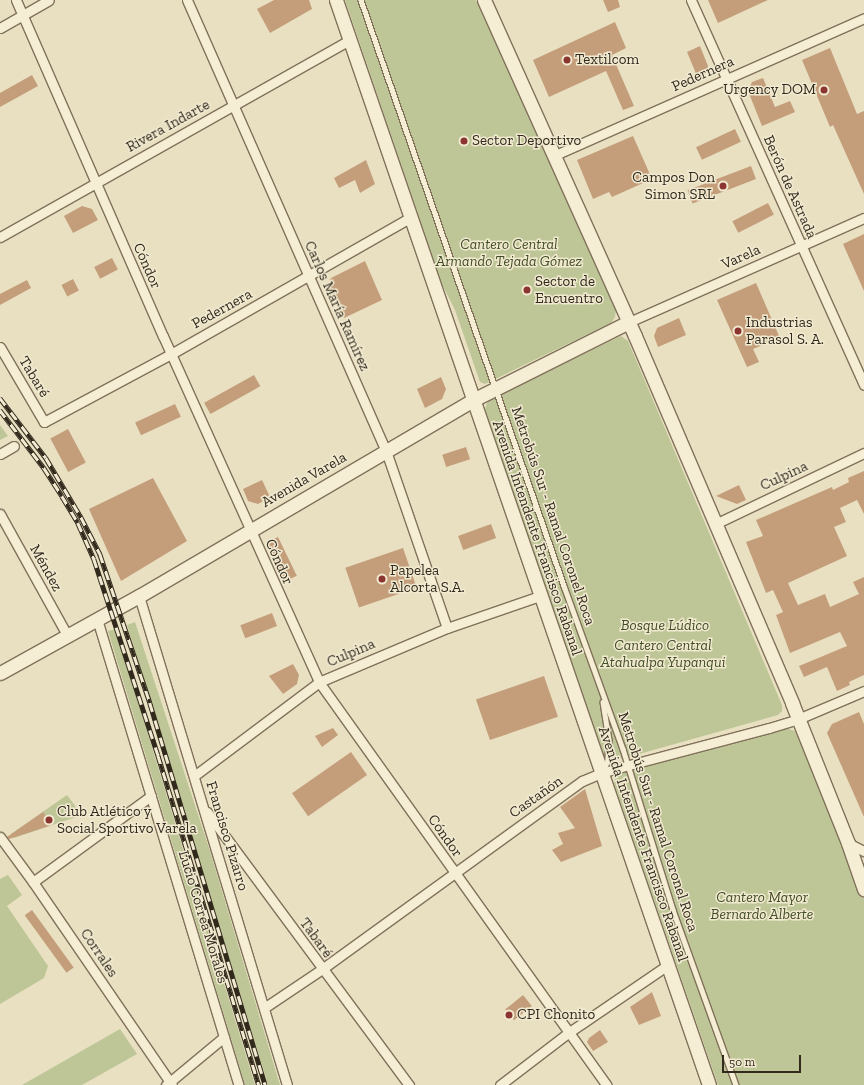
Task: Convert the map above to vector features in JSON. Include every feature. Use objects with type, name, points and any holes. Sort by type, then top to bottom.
[{"type":"main road","name":"Avenida Intendente Francisco Rabanal","points":[[336,0],[601,773],[669,964],[709,1085]]},
{"type":"main road","points":[[484,0],[629,322],[798,719],[848,843],[864,889]]},
{"type":"main road","name":"Avenida Varela","points":[[0,673],[139,596],[473,400],[629,322]]},
{"type":"street","name":"Cóndor","points":[[16,0],[95,183],[319,682],[606,1085]]},
{"type":"street","points":[[0,28],[49,0]]},
{"type":"street","name":"Carlos María Ramírez","points":[[187,0],[386,451],[447,628]]},
{"type":"street","name":"Berón de Astrada","points":[[691,0],[800,246],[864,385]]},
{"type":"street","name":"Pedernera","points":[[554,156],[864,18]]},
{"type":"street","name":"Rivera Indarte","points":[[0,237],[349,40]]},
{"type":"street","name":"Pedernera","points":[[44,422],[171,354],[411,217]]},
{"type":"street","name":"Varela","points":[[629,322],[864,218]]},
{"type":"street","name":"Tabaré","points":[[0,347],[44,422]]},
{"type":"street","points":[[0,454],[14,446]]},
{"type":"street","name":"Culpina","points":[[715,524],[864,454]]},
{"type":"street","name":"Méndez","points":[[0,514],[67,635]]},
{"type":"street","name":"Francisco Pizarro","points":[[139,596],[287,1085]]},
{"type":"street","name":"Culpina","points":[[194,776],[319,682],[447,628],[540,596]]},
{"type":"street","name":"Lucio Correa Morales","points":[[98,619],[239,1085]]},
{"type":"street","name":"Castañón","points":[[264,1008],[582,781],[601,773],[628,765],[798,719],[864,692]]},
{"type":"street","points":[[33,882],[151,796]]},
{"type":"street","name":"Tabaré","points":[[202,806],[409,1085]]},
{"type":"street","name":"Corrales","points":[[0,837],[33,882],[170,1084]]},
{"type":"street","points":[[848,843],[864,851]]},
{"type":"street","points":[[500,1085],[568,1033],[669,964]]},
{"type":"street","points":[[170,1084],[224,1037]]},
{"type":"lane","name":"Metrobús Sur - Ramal Coronel Roca","points":[[361,0],[628,765],[673,910],[736,1085]]},
{"type":"lane","points":[[601,690],[609,739],[608,761],[601,773]]},
{"type":"green space","name":"Cantero Central Armando Tejada Gómez","points":[[345,0],[476,0],[616,309],[615,317],[611,323],[485,384],[480,382],[455,310],[441,282]]},
{"type":"green space","name":"Cantero Central Atahualpa Yupanqui","points":[[621,336],[628,341],[782,705],[782,711],[778,715],[614,761],[606,758],[601,751],[485,409],[487,403],[492,398]]},
{"type":"green space","points":[[0,425],[8,436],[0,440]]},
{"type":"green space","points":[[135,622],[210,851],[280,1085],[268,1085],[127,625]]},
{"type":"green space","points":[[116,629],[255,1085],[245,1085],[108,631]]},
{"type":"green space","name":"Cantero Mayor Bernardo Alberte","points":[[786,728],[795,731],[864,890],[864,1085],[718,1085],[614,784],[615,778],[620,773]]},
{"type":"green space","name":"Club Atlético y Social Sportivo Varela","points":[[67,795],[82,815],[14,838],[11,834]]},
{"type":"green space","points":[[8,875],[22,895],[7,906],[48,966],[44,978],[0,1004],[0,879]]},
{"type":"green space","points":[[120,1029],[137,1054],[82,1085],[22,1085]]},
{"type":"building","points":[[274,0],[309,0],[312,9],[270,33],[257,9]]},
{"type":"building","points":[[603,0],[618,0],[620,7],[608,12]]},
{"type":"building","points":[[708,0],[768,0],[718,23]]},
{"type":"building","name":"Textilcom","points":[[615,22],[626,48],[612,55],[634,106],[623,110],[606,71],[549,97],[533,60]]},
{"type":"building","points":[[700,46],[708,66],[707,71],[697,76],[687,52]]},
{"type":"building","points":[[830,48],[857,114],[864,111],[864,194],[833,125],[830,127],[802,60]]},
{"type":"building","points":[[32,75],[38,86],[0,107],[0,93]]},
{"type":"building","points":[[763,78],[775,107],[790,101],[795,112],[762,126],[748,91],[752,82]]},
{"type":"building","points":[[735,129],[741,142],[702,160],[696,147]]},
{"type":"building","points":[[633,136],[652,179],[612,197],[609,192],[593,199],[577,160]]},
{"type":"building","points":[[366,160],[375,184],[360,193],[355,180],[339,188],[334,178]]},
{"type":"building","name":"Campos Don Simon SRL","points":[[751,166],[756,179],[693,203],[688,190]]},
{"type":"building","points":[[768,203],[774,215],[738,233],[732,221]]},
{"type":"building","points":[[82,206],[92,209],[98,220],[73,233],[64,216]]},
{"type":"building","points":[[864,234],[864,291],[843,244]]},
{"type":"building","points":[[112,258],[118,270],[100,279],[94,267]]},
{"type":"building","points":[[365,261],[382,300],[344,318],[328,287],[331,278]]},
{"type":"building","points":[[73,279],[79,291],[67,296],[61,285]]},
{"type":"building","points":[[27,280],[31,288],[0,305],[0,294]]},
{"type":"building","points":[[756,283],[780,338],[753,349],[759,362],[747,367],[717,300]]},
{"type":"building","points":[[679,318],[686,335],[658,347],[654,336],[657,328]]},
{"type":"building","points":[[254,375],[260,386],[210,414],[204,403]]},
{"type":"building","points":[[441,377],[446,389],[442,399],[425,408],[417,389]]},
{"type":"building","points":[[175,404],[181,417],[141,435],[135,423]]},
{"type":"building","points":[[68,429],[86,463],[68,472],[50,438]]},
{"type":"building","points":[[466,447],[470,459],[446,467],[442,455]]},
{"type":"building","points":[[864,471],[864,514],[857,500],[840,508],[846,522],[834,527],[847,556],[788,583],[798,605],[825,594],[830,607],[859,594],[853,582],[864,577],[864,675],[849,682],[850,685],[837,691],[827,667],[804,677],[799,666],[847,646],[840,632],[790,653],[776,615],[783,612],[773,590],[766,593],[746,542],[763,536],[756,520],[832,487],[833,490],[849,482],[848,478]]},
{"type":"building","points":[[153,478],[187,541],[121,581],[89,509]]},
{"type":"building","points":[[262,480],[270,497],[258,504],[248,501],[243,489]]},
{"type":"building","points":[[739,485],[746,500],[737,504],[716,496]]},
{"type":"building","points":[[491,524],[496,538],[463,550],[458,536]]},
{"type":"building","points":[[278,537],[297,576],[285,581],[266,543]]},
{"type":"building","name":"Papelea Alcorta S.A.","points":[[403,548],[417,588],[359,608],[345,568]]},
{"type":"building","points":[[272,613],[277,626],[245,638],[240,625]]},
{"type":"building","points":[[293,664],[299,675],[297,684],[283,694],[269,676]]},
{"type":"building","points":[[544,676],[558,717],[490,740],[476,699]]},
{"type":"building","points":[[859,712],[864,724],[864,817],[827,733],[832,724]]},
{"type":"building","points":[[333,728],[338,735],[322,747],[315,736]]},
{"type":"building","points":[[351,752],[367,775],[308,816],[292,793]]},
{"type":"building","points":[[585,789],[602,846],[561,862],[552,850],[563,844],[558,833],[575,828],[560,807]]},
{"type":"building","points":[[43,812],[52,825],[9,839],[7,837]]},
{"type":"building","points":[[32,910],[74,967],[66,973],[25,915]]},
{"type":"building","points":[[652,992],[661,1016],[639,1025],[630,1007]]},
{"type":"building","points":[[523,995],[532,1006],[514,1020],[505,1009]]},
{"type":"building","points":[[600,1030],[608,1042],[593,1051],[587,1042],[589,1038]]},
{"type":"railway","points":[[0,398],[46,458],[81,517],[100,554],[150,703],[265,1085]]},
{"type":"railway","points":[[0,410],[44,468],[62,496],[78,523],[94,559],[158,755],[259,1085]]},
{"type":"place","name":"Textilcom","points":[[567,60]]},
{"type":"place","name":"Urgency DOM","points":[[824,90]]},
{"type":"place","name":"Sector Deportivo","points":[[464,141]]},
{"type":"place","name":"Campos Don Simon SRL","points":[[723,186]]},
{"type":"place","name":"Sector de Encuentro","points":[[527,290]]},
{"type":"place","name":"Industrias Parasol S. A.","points":[[738,331]]},
{"type":"place","name":"Papelea Alcorta S.A.","points":[[382,579]]},
{"type":"place","name":"Club Atlético y Social Sportivo Varela","points":[[49,820]]},
{"type":"place","name":"CPI Chonito","points":[[509,1015]]},
{"type":"park label","name":"Bosque Lúdico","points":[[665,626]]}]
